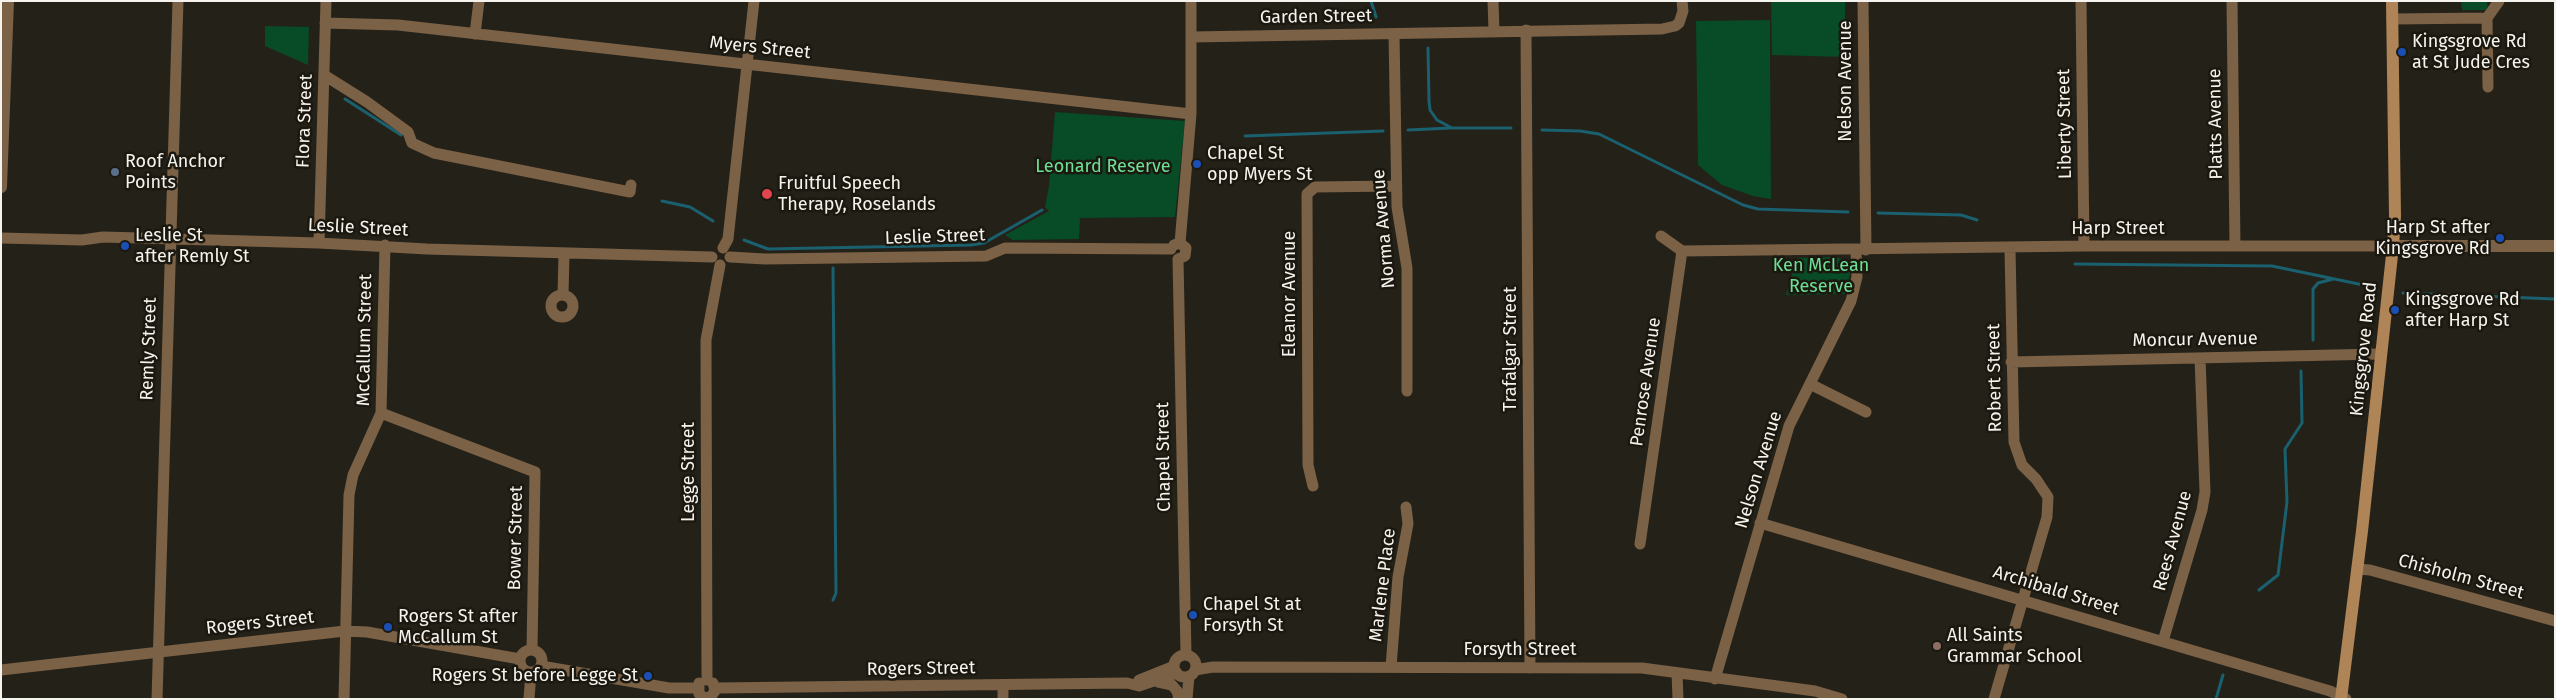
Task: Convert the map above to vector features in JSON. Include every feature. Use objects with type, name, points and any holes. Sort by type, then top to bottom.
[{"type":"main road","name":"Kingsgrove Road","points":[[2342,697],[2393,246],[2395,216],[2392,1]]},
{"type":"street","points":[[1,187],[8,1]]},
{"type":"street","name":"Remly Street","points":[[158,699],[178,1]]},
{"type":"street","name":"Flora Street","points":[[319,242],[326,1]]},
{"type":"street","points":[[475,34],[479,1]]},
{"type":"street","points":[[727,252],[715,250],[716,261],[726,264],[754,1]]},
{"type":"street","points":[[1176,246],[1191,114],[1191,1]]},
{"type":"street","points":[[1493,1],[1494,30]]},
{"type":"street","name":"Garden Street","points":[[1191,37],[1394,34],[1494,30],[1662,29],[1675,26],[1679,22],[1683,11],[1682,1]]},
{"type":"street","name":"Nelson Avenue","points":[[1715,679],[1789,426],[1851,301],[1861,250],[1863,1]]},
{"type":"street","name":"Liberty Street","points":[[2081,1],[2084,246]]},
{"type":"street","name":"Platts Avenue","points":[[2232,1],[2236,246]]},
{"type":"street","points":[[2488,88],[2487,18],[2499,1]]},
{"type":"street","points":[[2392,19],[2487,18]]},
{"type":"street","name":"Myers Street","points":[[325,23],[398,25],[1191,114]]},
{"type":"street","name":"Trafalgar Street","points":[[1526,30],[1530,668]]},
{"type":"street","name":"Norma Avenue","points":[[1394,34],[1397,221],[1406,268],[1407,391]]},
{"type":"street","points":[[324,75],[408,132],[412,143],[434,153],[630,192],[631,185]]},
{"type":"street","name":"Eleanor Avenue","points":[[1313,486],[1308,465],[1307,194],[1315,187],[1396,186]]},
{"type":"street","points":[[1661,236],[1682,251]]},
{"type":"street","name":"Leslie Street","points":[[1,238],[82,240],[103,237],[319,242],[427,249],[564,253],[716,261]]},
{"type":"street","name":"McCallum Street","points":[[344,699],[350,489],[353,475],[381,413],[385,245]]},
{"type":"street","name":"Chapel Street","points":[[1176,246],[1185,245],[1187,250],[1184,258],[1178,259],[1186,654]]},
{"type":"street","name":"Leslie Street","points":[[727,252],[765,258],[986,256],[1005,248],[1176,246]]},
{"type":"street","name":"Harp Street","points":[[1682,251],[2010,249],[2084,246],[2555,246]]},
{"type":"street","name":"Robert Street","points":[[1994,699],[2047,517],[2048,497],[2036,479],[2022,464],[2014,442],[2010,249]]},
{"type":"street","name":"Penrose Avenue","points":[[1640,544],[1682,251]]},
{"type":"street","points":[[563,295],[564,253]]},
{"type":"street","name":"Legge Street","points":[[707,680],[706,340],[716,261]]},
{"type":"street","name":"Moncur Avenue","points":[[2012,362],[2380,354]]},
{"type":"street","name":"Rees Avenue","points":[[2163,641],[2202,510],[2205,492],[2200,358]]},
{"type":"street","points":[[1810,384],[1866,412]]},
{"type":"street","name":"Bower Street","points":[[381,413],[535,472],[532,650]]},
{"type":"street","name":"Marlene Place","points":[[1391,667],[1398,577],[1408,524],[1406,507]]},
{"type":"street","name":"Archibald Street","points":[[1760,523],[2023,599],[2342,697]]},
{"type":"street","name":"Chisholm Street","points":[[2357,569],[2370,570],[2555,621]]},
{"type":"street","name":"Rogers Street","points":[[1,670],[345,631],[366,632],[520,659]]},
{"type":"street","points":[[529,699],[536,669],[541,656],[532,650],[526,652],[520,659],[523,668],[536,669],[669,688],[697,688]]},
{"type":"street","points":[[1179,699],[1183,672],[1194,660],[1186,654],[1177,658],[1183,672],[1187,699]]},
{"type":"street","name":"Forsyth Street","points":[[1183,672],[1213,668],[1642,668],[1816,691],[1842,699]]},
{"type":"street","name":"Rogers Street","points":[[1128,683],[1139,686],[1183,672]]},
{"type":"street","name":"Rogers Street","points":[[711,695],[1003,685],[1128,683],[1183,672]]},
{"type":"street","points":[[1677,673],[1678,699]]},
{"type":"street","points":[[707,680],[712,681],[711,695],[701,696],[697,688],[700,683],[707,680]]},
{"type":"street","points":[[1154,682],[1172,684],[1177,691],[1179,699]]},
{"type":"street","points":[[1003,685],[1003,699]]},
{"type":"green space","points":[[1771,1],[1845,1],[1845,57],[1772,55]]},
{"type":"green space","points":[[2461,1],[2487,1],[2488,10],[2462,10]]},
{"type":"green space","points":[[1770,20],[1771,199],[1753,196],[1722,185],[1698,165],[1696,21]]},
{"type":"green space","points":[[265,26],[309,27],[308,65],[265,46]]},
{"type":"green space","name":"Leonard Reserve","points":[[1055,112],[1185,121],[1175,217],[1080,218],[1079,239],[1013,240],[1005,235],[1049,211],[1045,207],[1049,186]]},
{"type":"green space","name":"Ken McLean Reserve","points":[[1836,257],[1847,262],[1851,270],[1845,294],[1786,295],[1797,258]]},
{"type":"waterway","points":[[1371,1],[1376,17]]},
{"type":"waterway","points":[[1428,48],[1430,110],[1437,120],[1452,128],[1511,128]]},
{"type":"waterway","points":[[345,99],[401,135]]},
{"type":"waterway","points":[[1408,130],[1450,128]]},
{"type":"waterway","points":[[1542,130],[1580,131],[1599,134],[1743,205],[1758,209],[1848,212]]},
{"type":"waterway","points":[[1245,136],[1383,131]]},
{"type":"waterway","points":[[662,201],[690,207],[713,221]]},
{"type":"waterway","points":[[744,240],[768,249],[971,245],[984,243],[1042,210]]},
{"type":"waterway","points":[[1878,213],[1961,215],[1977,220]]},
{"type":"waterway","points":[[2075,264],[2272,266],[2373,287]]},
{"type":"waterway","points":[[833,268],[836,593],[833,600]]},
{"type":"waterway","points":[[2313,340],[2313,289],[2318,283],[2333,279]]},
{"type":"waterway","points":[[2403,293],[2555,299]]},
{"type":"waterway","points":[[2259,590],[2278,575],[2287,502],[2285,449],[2302,423],[2301,371]]},
{"type":"waterway","points":[[2216,699],[2223,675]]},
{"type":"place","name":"Kingsgrove Rd at St Jude Cres","points":[[2402,52]]},
{"type":"place","name":"Chapel St opp Myers St","points":[[1197,164]]},
{"type":"place","name":"Roof Anchor Points","points":[[115,172]]},
{"type":"place","name":"Fruitful Speech Therapy, Roselands","points":[[767,194]]},
{"type":"place","name":"Harp St after Kingsgrove Rd","points":[[2500,238]]},
{"type":"place","name":"Leslie St after Remly St","points":[[125,246]]},
{"type":"place","name":"Kingsgrove Rd after Harp St","points":[[2395,310]]},
{"type":"place","name":"Chapel St at Forsyth St","points":[[1193,615]]},
{"type":"place","name":"Rogers St after McCallum St","points":[[388,627]]},
{"type":"place","name":"All Saints Grammar School","points":[[1937,646]]},
{"type":"place","name":"Rogers St before Legge St","points":[[648,676]]}]
